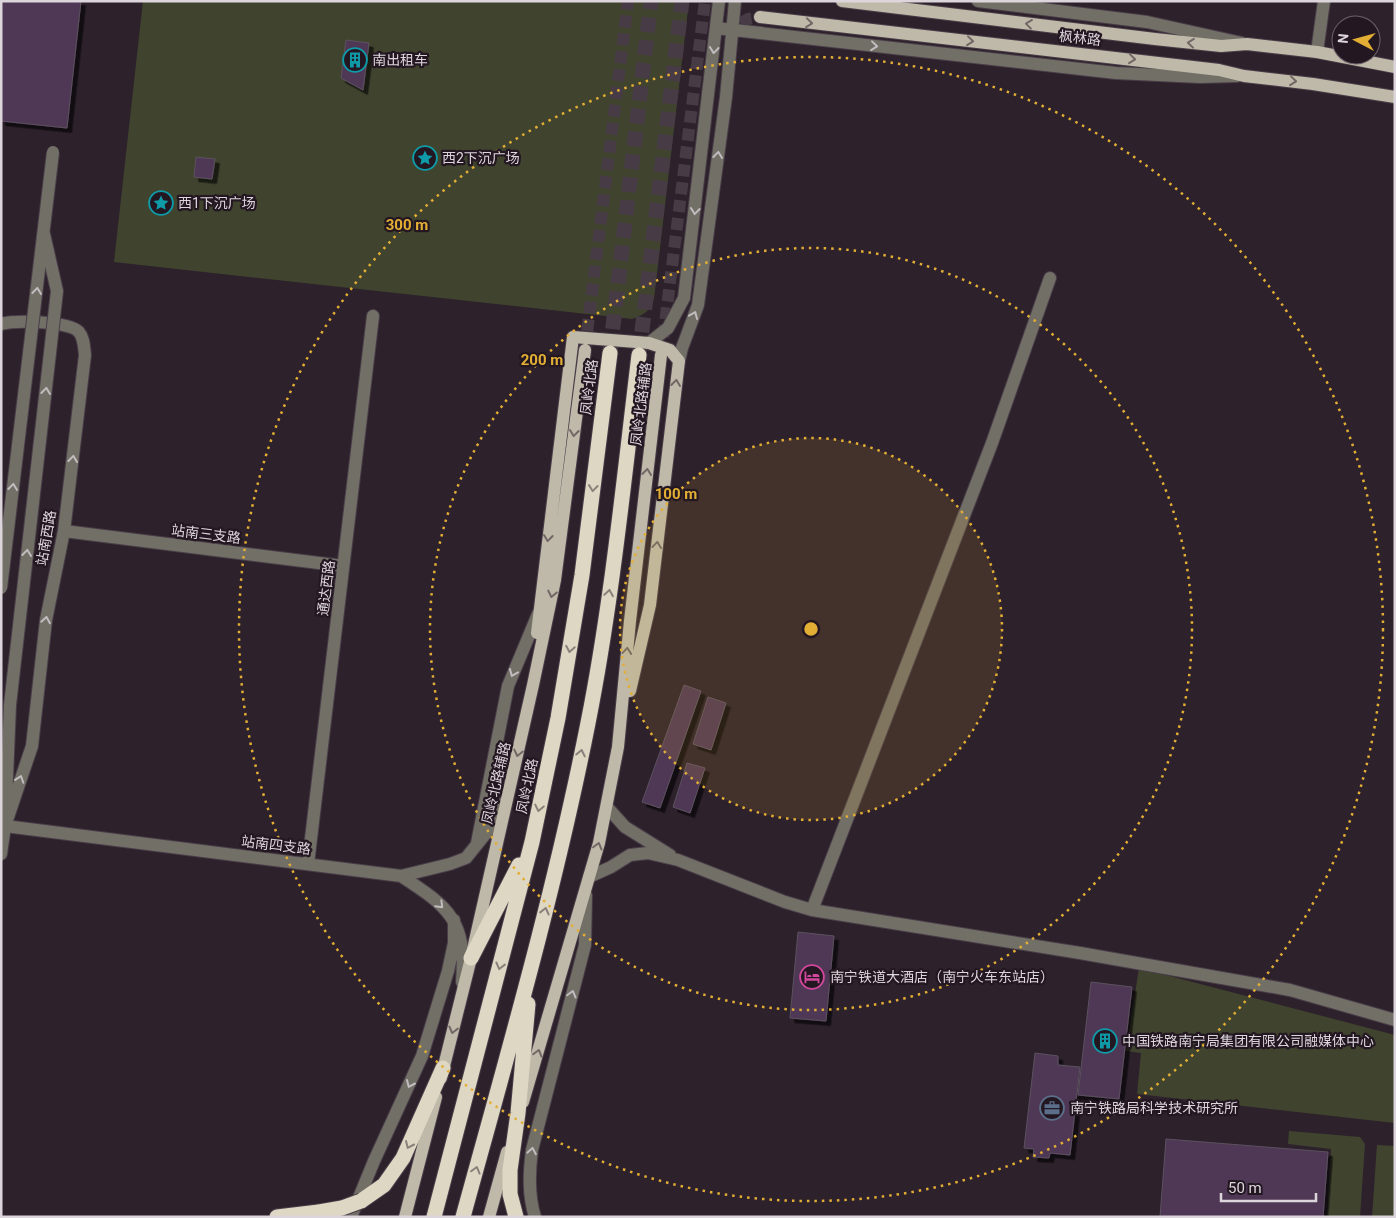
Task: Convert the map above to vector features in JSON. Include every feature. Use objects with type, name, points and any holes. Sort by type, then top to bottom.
[{"type":"highway","name":"凤岭北路","points":[[434,1217],[532,842],[558,718],[582,575],[610,353]]},
{"type":"highway","points":[[463,1217],[532,963],[588,722],[612,577],[639,355]]},
{"type":"highway","points":[[471,958],[532,842]]},
{"type":"highway","points":[[516,1217],[510,1194],[510,1170],[518,1113],[532,963]]},
{"type":"highway","points":[[277,1217],[342,1208],[361,1201],[384,1185],[403,1158],[443,1068]]},
{"type":"main road","name":"枫林路","points":[[842,1],[1155,39],[1221,46],[1247,44],[1317,52],[1395,66]]},
{"type":"main road","name":"枫林路","points":[[760,17],[1149,61],[1395,97]]},
{"type":"main road","points":[[533,685],[539,612],[573,336],[648,342],[670,350],[679,361],[650,605],[618,747]]},
{"type":"main road","name":"凤岭北路辅路","points":[[405,1217],[471,958],[555,580],[584,350]]},
{"type":"main road","name":"凤岭北路辅路","points":[[489,1217],[518,1113],[527,1091],[599,843],[618,747],[630,621],[662,355]]},
{"type":"street","points":[[648,342],[668,328],[684,298],[719,1]]},
{"type":"street","points":[[679,361],[698,306],[726,97],[735,1]]},
{"type":"street","points":[[978,1],[1147,22],[1247,44]]},
{"type":"street","points":[[1317,52],[1324,1]]},
{"type":"street","points":[[716,28],[1116,72],[1200,77],[1244,76]]},
{"type":"street","points":[[1,588],[53,152]]},
{"type":"street","name":"站南西路","points":[[1,854],[5,826],[10,706],[57,291],[44,234]]},
{"type":"street","points":[[812,910],[992,443],[1050,278]]},
{"type":"street","name":"通达西路","points":[[308,864],[374,316]]},
{"type":"street","name":"站南西路","points":[[1,324],[11,321],[70,326],[79,332],[84,341],[85,354],[64,531],[46,620],[32,746],[5,826]]},
{"type":"street","name":"站南三支路","points":[[64,531],[343,566]]},
{"type":"street","points":[[476,845],[508,686],[539,612]]},
{"type":"street","name":"站南四支路","points":[[5,826],[402,876],[466,858],[491,827],[508,796]]},
{"type":"street","points":[[606,807],[625,827],[678,860]]},
{"type":"street","points":[[535,1217],[531,1202],[529,1173],[532,1150],[585,945],[587,882],[630,855],[648,853],[678,860],[785,902],[812,910],[1080,953],[1290,990],[1395,1020]]},
{"type":"street","points":[[402,876],[430,894],[454,920],[461,938],[461,1000]]},
{"type":"street","points":[[351,1217],[374,1161],[422,1056],[448,971],[454,943],[454,920]]},
{"type":"green space","points":[[143,1],[689,1],[654,299],[651,307],[643,314],[632,319],[114,262]]},
{"type":"green space","points":[[1139,968],[1395,1035],[1395,1123],[1137,1094],[1141,1053],[1126,1051]]},
{"type":"green space","points":[[1289,1131],[1360,1137],[1365,1144],[1360,1217],[1327,1217],[1331,1149],[1288,1144]]},
{"type":"green space","points":[[1377,1145],[1395,1146],[1395,1217],[1372,1217]]},
{"type":"building","points":[[1,1],[81,1],[67,128],[1,121]]},
{"type":"building","name":"南出租车","points":[[346,40],[369,43],[363,90],[341,78]]},
{"type":"building","points":[[196,157],[215,159],[212,179],[194,177]]},
{"type":"building","points":[[684,685],[701,691],[660,808],[642,802]]},
{"type":"building","points":[[708,697],[726,703],[711,750],[693,744]]},
{"type":"building","points":[[687,763],[705,768],[690,813],[673,807]]},
{"type":"building","name":"南宁铁道大酒店（南宁火车东站店）","points":[[798,932],[834,936],[826,1021],[790,1018]]},
{"type":"building","name":"中国铁路南宁局集团有限公司融媒体中心","points":[[1091,982],[1132,987],[1119,1099],[1078,1095]]},
{"type":"building","name":"南宁铁路局科学技术研究所","points":[[1035,1053],[1058,1056],[1058,1065],[1080,1067],[1070,1155],[1050,1153],[1049,1158],[1033,1157],[1034,1149],[1024,1148]]},
{"type":"building","points":[[1166,1139],[1328,1152],[1323,1217],[1160,1217]]},
{"type":"tunnel","points":[[585,349],[628,1]]},
{"type":"tunnel","points":[[610,352],[651,1]]},
{"type":"tunnel","points":[[639,355],[682,1]]},
{"type":"tunnel","points":[[661,355],[705,1]]},
{"type":"tunnel","points":[[725,32],[748,19],[760,17]]},
{"type":"place","name":"南出租车","points":[[355,60]]},
{"type":"place","name":"西2下沉广场","points":[[425,158]]},
{"type":"place","name":"西1下沉广场","points":[[161,203]]},
{"type":"place","name":"南宁铁道大酒店（南宁火车东站店）","points":[[812,977]]},
{"type":"place","name":"中国铁路南宁局集团有限公司融媒体中心","points":[[1105,1041]]},
{"type":"place","name":"南宁铁路局科学技术研究所","points":[[1052,1108]]}]
